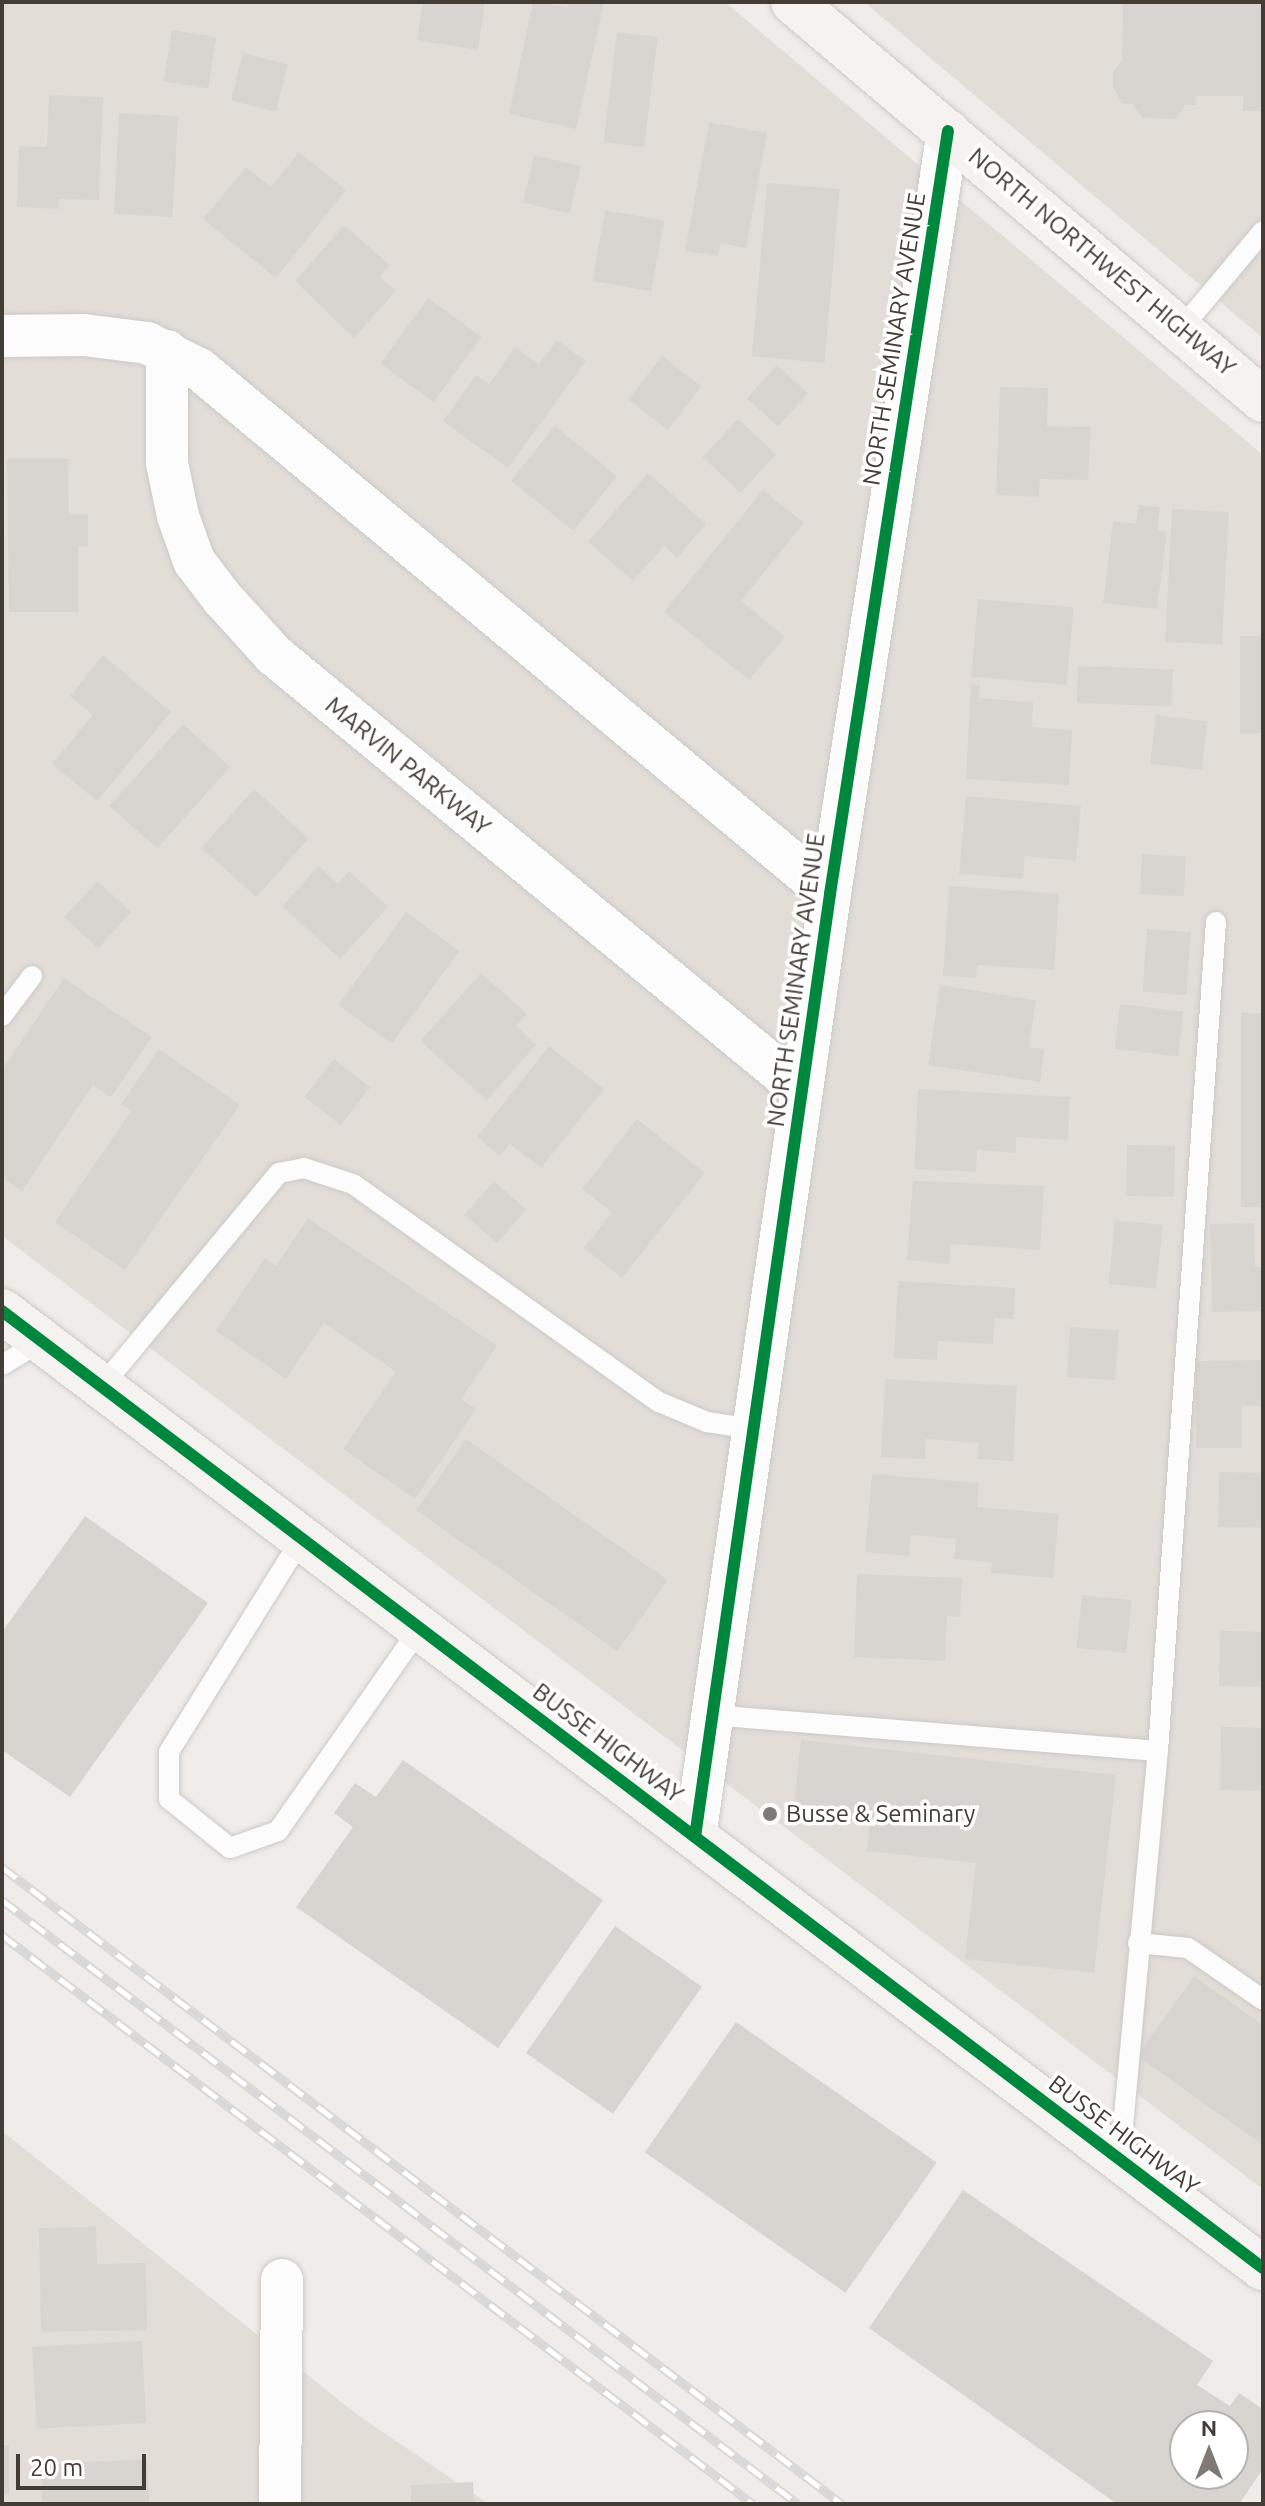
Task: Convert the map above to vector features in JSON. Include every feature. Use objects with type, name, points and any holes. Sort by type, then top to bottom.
[{"type":"main road","name":"NORTH NORTHWEST HIGHWAY","points":[[811,10],[1263,400]]},
{"type":"main road","name":"BUSSE HIGHWAY","points":[[2,1311],[1263,2268]]},
{"type":"street","name":"NORTH SEMINARY AVENUE","points":[[695,1837],[830,894],[948,131]]},
{"type":"street","points":[[2,336],[84,335],[167,351],[230,393],[830,894]]},
{"type":"street","name":"MARVIN PARKWAY","points":[[167,351],[165,438],[178,516],[194,561],[223,599],[274,655],[802,1090]]},
{"type":"street","points":[[280,2504],[282,2280]]},
{"type":"lane","points":[[1180,330],[1263,231]]},
{"type":"lane","points":[[1120,2159],[1158,1751],[1216,922]]},
{"type":"lane","points":[[2,1016],[32,976]]},
{"type":"lane","points":[[102,1386],[279,1173],[304,1168],[353,1184],[659,1402],[707,1422],[753,1429]]},
{"type":"lane","points":[[2,1365],[42,1341]]},
{"type":"lane","points":[[302,1538],[169,1752],[169,1799],[230,1848],[278,1831],[420,1628]]},
{"type":"lane","points":[[711,1715],[1158,1751]]},
{"type":"lane","points":[[1138,1943],[1188,1948],[1263,2000]]},
{"type":"shaded area","points":[[2,2],[725,2],[1263,455],[1263,2189],[2,1236]]},
{"type":"shaded area","points":[[864,2],[1263,2],[1263,338]]},
{"type":"shaded area","points":[[2,2131],[359,2416],[489,2504],[2,2504]]},
{"type":"building","points":[[423,2],[485,2],[478,50],[417,40]]},
{"type":"building","points":[[533,2],[568,7],[569,2],[604,2],[576,129],[509,114]]},
{"type":"building","points":[[1123,2],[1263,2],[1263,111],[1243,111],[1243,96],[1196,96],[1196,105],[1185,105],[1176,119],[1143,118],[1132,104],[1122,103],[1113,87],[1113,72],[1122,61]]},
{"type":"building","points":[[172,30],[216,37],[208,88],[164,81]]},
{"type":"building","points":[[617,32],[658,37],[644,147],[603,142]]},
{"type":"building","points":[[243,53],[288,64],[276,112],[231,101]]},
{"type":"building","points":[[49,95],[103,97],[99,200],[59,199],[58,209],[17,207],[19,146],[47,147]]},
{"type":"building","points":[[119,113],[178,116],[173,217],[114,214]]},
{"type":"building","points":[[709,122],[767,133],[746,248],[721,243],[718,256],[685,251]]},
{"type":"building","points":[[299,152],[346,190],[276,278],[203,219],[246,167],[271,187]]},
{"type":"building","points":[[534,155],[581,166],[570,214],[523,203]]},
{"type":"building","points":[[767,183],[840,189],[825,363],[752,356]]},
{"type":"building","points":[[605,210],[664,220],[652,291],[592,281]]},
{"type":"building","points":[[344,225],[390,265],[380,277],[396,291],[354,338],[295,281]]},
{"type":"building","points":[[428,298],[481,337],[434,402],[380,364]]},
{"type":"building","points":[[557,340],[586,361],[508,468],[443,421],[476,375],[489,384],[515,347],[539,364]]},
{"type":"building","points":[[662,356],[701,387],[668,430],[628,399]]},
{"type":"building","points":[[777,365],[808,393],[778,427],[747,398]]},
{"type":"building","points":[[1000,387],[1048,388],[1047,426],[1091,427],[1088,480],[1040,479],[1039,497],[996,495]]},
{"type":"building","points":[[738,419],[776,454],[741,492],[703,457]]},
{"type":"building","points":[[555,426],[617,476],[573,531],[511,480]]},
{"type":"building","points":[[7,459],[68,459],[69,514],[88,514],[88,547],[78,547],[78,612],[9,612]]},
{"type":"building","points":[[648,473],[706,524],[677,558],[664,546],[633,581],[588,542]]},
{"type":"building","points":[[763,490],[804,523],[741,601],[785,637],[749,680],[664,612]]},
{"type":"building","points":[[1138,505],[1160,507],[1157,531],[1167,532],[1157,609],[1103,603],[1113,521],[1136,524]]},
{"type":"building","points":[[1172,509],[1229,512],[1222,645],[1165,642]]},
{"type":"building","points":[[978,599],[1074,607],[1067,685],[971,677]]},
{"type":"building","points":[[1240,636],[1263,636],[1263,733],[1240,733]]},
{"type":"building","points":[[103,655],[171,712],[97,801],[52,764],[93,715],[70,696]]},
{"type":"building","points":[[1078,666],[1173,669],[1172,706],[1077,703]]},
{"type":"building","points":[[971,684],[980,685],[979,698],[1033,702],[1032,727],[1072,730],[1069,785],[966,779]]},
{"type":"building","points":[[1156,715],[1208,721],[1202,770],[1150,764]]},
{"type":"building","points":[[183,724],[231,767],[157,849],[109,806]]},
{"type":"building","points":[[254,789],[309,839],[256,897],[201,848]]},
{"type":"building","points":[[966,796],[1081,806],[1076,861],[1025,856],[1023,879],[959,874]]},
{"type":"building","points":[[1142,854],[1186,856],[1184,896],[1140,894]]},
{"type":"building","points":[[319,866],[338,884],[349,871],[388,907],[340,959],[282,906]]},
{"type":"building","points":[[97,881],[131,912],[98,948],[64,917]]},
{"type":"building","points":[[949,886],[1059,894],[1054,970],[977,965],[976,978],[943,976]]},
{"type":"building","points":[[406,912],[459,951],[392,1044],[338,1005]]},
{"type":"building","points":[[1147,929],[1191,932],[1186,995],[1143,992]]},
{"type":"building","points":[[481,973],[527,1014],[516,1026],[536,1045],[487,1100],[420,1041]]},
{"type":"building","points":[[64,978],[152,1037],[111,1097],[93,1085],[22,1191],[2,1178],[2,1070]]},
{"type":"building","points":[[940,985],[1036,1000],[1029,1047],[1044,1049],[1040,1082],[928,1065]]},
{"type":"building","points":[[1120,1004],[1184,1012],[1178,1056],[1115,1049]]},
{"type":"building","points":[[1241,1013],[1263,1013],[1263,1207],[1241,1207]]},
{"type":"building","points":[[549,1046],[604,1089],[541,1168],[510,1144],[500,1156],[477,1137]]},
{"type":"building","points":[[159,1049],[240,1105],[125,1270],[55,1222],[131,1111],[121,1104]]},
{"type":"building","points":[[334,1059],[370,1087],[341,1125],[304,1097]]},
{"type":"building","points":[[918,1089],[1070,1097],[1068,1140],[1016,1137],[1016,1153],[977,1150],[976,1172],[914,1169]]},
{"type":"building","points":[[637,1119],[705,1173],[622,1278],[584,1248],[612,1212],[582,1189]]},
{"type":"building","points":[[1127,1145],[1175,1146],[1174,1197],[1126,1196]]},
{"type":"building","points":[[494,1181],[526,1209],[497,1243],[464,1215]]},
{"type":"building","points":[[913,1181],[1044,1186],[1040,1250],[951,1244],[949,1264],[907,1260]]},
{"type":"building","points":[[308,1218],[497,1346],[461,1399],[476,1409],[415,1499],[343,1449],[396,1372],[324,1323],[286,1379],[216,1331],[265,1258],[276,1266]]},
{"type":"building","points":[[1115,1220],[1163,1225],[1156,1289],[1108,1284]]},
{"type":"building","points":[[1254,1223],[1255,1267],[1263,1267],[1263,1311],[1212,1312],[1210,1224]]},
{"type":"building","points":[[898,1281],[1015,1288],[1014,1319],[995,1318],[993,1344],[938,1341],[937,1360],[894,1358]]},
{"type":"building","points":[[1070,1327],[1119,1330],[1115,1380],[1067,1377]]},
{"type":"building","points":[[1263,1360],[1263,1406],[1242,1406],[1242,1448],[1196,1448],[1196,1361]]},
{"type":"building","points":[[885,1379],[1017,1386],[1013,1461],[978,1459],[979,1443],[926,1439],[925,1459],[881,1457]]},
{"type":"building","points":[[466,1439],[668,1580],[618,1651],[416,1510]]},
{"type":"building","points":[[1219,1472],[1263,1473],[1262,1528],[1218,1527]]},
{"type":"building","points":[[872,1474],[979,1483],[977,1507],[1059,1514],[1053,1578],[991,1573],[992,1562],[954,1559],[956,1539],[911,1535],[909,1556],[865,1552]]},
{"type":"building","points":[[85,1516],[208,1603],[70,1797],[2,1750],[2,1632]]},
{"type":"building","points":[[857,1574],[962,1578],[960,1617],[947,1616],[945,1661],[854,1657]]},
{"type":"building","points":[[1082,1595],[1132,1600],[1126,1653],[1076,1648]]},
{"type":"building","points":[[1220,1631],[1263,1632],[1262,1687],[1219,1686]]},
{"type":"building","points":[[1221,1727],[1263,1728],[1262,1791],[1220,1790]]},
{"type":"building","points":[[801,1740],[1116,1775],[1094,1973],[965,1959],[976,1863],[867,1851],[870,1822],[793,1814]]},
{"type":"building","points":[[403,1760],[603,1900],[498,2048],[296,1907],[353,1827],[334,1813],[355,1783],[376,1797]]},
{"type":"building","points":[[615,1926],[702,1987],[613,2114],[526,2053]]},
{"type":"building","points":[[1194,1976],[1263,2025],[1263,2145],[1137,2056]]},
{"type":"building","points":[[736,2022],[937,2163],[845,2293],[645,2152]]},
{"type":"building","points":[[963,2190],[1213,2361],[1197,2385],[1230,2406],[1239,2393],[1263,2409],[1263,2469],[1249,2489],[1249,2410],[1169,2410],[1169,2490],[1249,2490],[1239,2504],[1117,2504],[869,2328]]},
{"type":"building","points":[[96,2227],[97,2264],[146,2263],[147,2330],[41,2332],[39,2228]]},
{"type":"building","points":[[142,2341],[146,2423],[36,2429],[32,2347]]},
{"type":"building","points":[[2,2445],[9,2445],[9,2494],[2,2494]]},
{"type":"building","points":[[147,2459],[149,2504],[42,2504],[40,2465]]},
{"type":"building","points":[[473,2482],[474,2504],[411,2504],[411,2485]]},
{"type":"railway","points":[[2,1867],[842,2504]]},
{"type":"railway","points":[[2,1900],[798,2504]]},
{"type":"railway","points":[[2,1935],[753,2504]]},
{"type":"cycle path","points":[[695,1837],[830,894],[948,131]]},
{"type":"cycle path","points":[[2,1311],[1263,2268]]},
{"type":"place","name":"Busse & Seminary","points":[[770,1814]]}]
